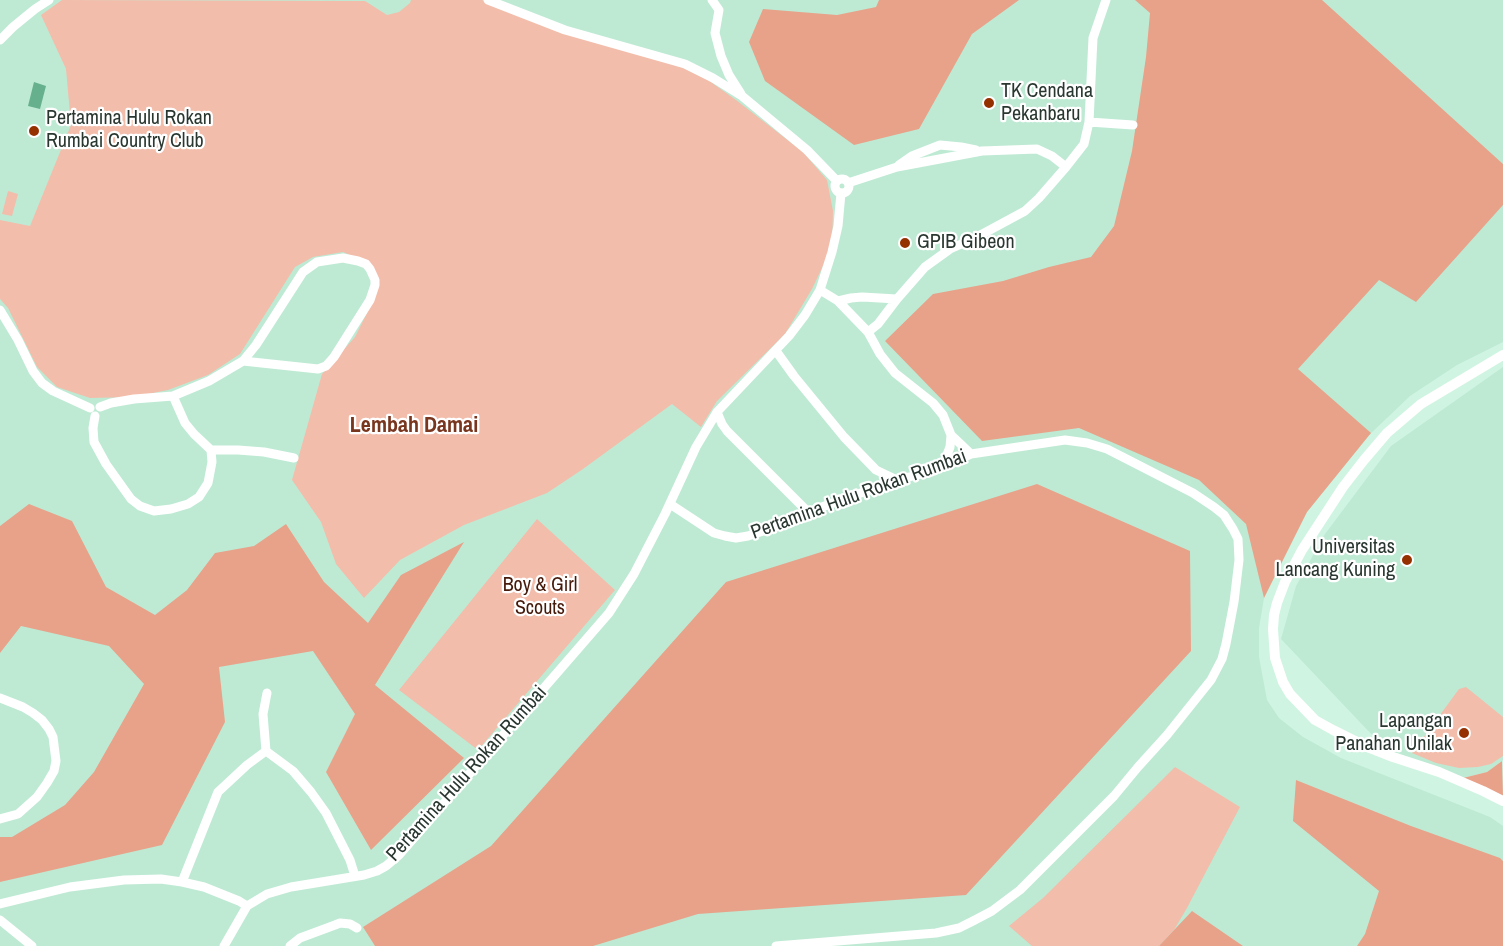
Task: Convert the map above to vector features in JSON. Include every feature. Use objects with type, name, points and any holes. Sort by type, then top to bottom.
[{"type":"main road","points":[[1503,355],[1421,404],[1387,433],[1364,460],[1343,487],[1302,550],[1277,603],[1273,629],[1275,658],[1283,682],[1290,694],[1315,720],[1365,746],[1440,772],[1503,801]]},
{"type":"street","points":[[0,40],[35,9],[49,0]]},
{"type":"street","points":[[488,0],[565,30],[685,64],[713,78],[742,96],[807,150],[836,180]]},
{"type":"street","points":[[712,0],[721,5],[716,33],[721,56],[742,96]]},
{"type":"street","points":[[868,332],[878,324],[925,267],[950,249],[1025,210],[1039,198],[1084,144],[1089,122],[1092,38],[1106,0]]},
{"type":"street","points":[[1089,122],[1132,125]]},
{"type":"street","points":[[848,183],[897,167],[982,151],[1037,149],[1066,166]]},
{"type":"street","points":[[843,178],[848,183],[848,190],[841,193],[835,188],[836,180],[843,178]]},
{"type":"street","name":"Pertamina Hulu Rokan Rumbai","points":[[247,906],[267,894],[291,887],[355,876],[377,871],[386,866],[399,855],[609,613],[634,574],[696,447],[717,412],[776,351],[805,315],[820,290],[836,235],[841,193]]},
{"type":"street","points":[[0,310],[33,371],[42,383],[53,391],[95,410],[111,403],[173,396],[209,381],[243,361],[256,345],[303,272],[316,262],[343,258],[366,264],[370,269],[375,279],[370,300],[326,366],[318,369],[301,368],[243,361]]},
{"type":"street","points":[[820,290],[838,301],[868,332],[880,354],[895,373],[933,403],[943,415],[951,435],[971,454]]},
{"type":"street","points":[[838,301],[862,297],[897,299]]},
{"type":"street","points":[[776,351],[824,413],[876,470],[897,480]]},
{"type":"street","points":[[173,396],[185,423],[212,450],[264,452],[294,458]]},
{"type":"street","points":[[95,410],[94,442],[121,487],[140,506],[154,510],[171,509],[188,504],[199,497],[208,483],[212,450]]},
{"type":"street","points":[[717,412],[727,431],[808,512]]},
{"type":"street","points":[[943,465],[950,447],[951,435]]},
{"type":"street","name":"Pertamina Hulu Rokan Rumbai","points":[[670,504],[714,533],[736,538],[758,533],[808,512],[897,480],[917,476],[971,454],[1065,440],[1107,449],[1193,493],[1224,515],[1238,539],[1239,560],[1234,602],[1222,659],[1210,680],[1167,735],[1114,796],[1020,890],[992,910],[959,928],[936,933],[776,946]]},
{"type":"street","points":[[875,489],[876,470]]},
{"type":"street","points":[[267,693],[263,714],[266,751],[292,771],[326,813],[350,860],[355,876]]},
{"type":"street","points":[[0,698],[33,712],[42,720],[53,737],[56,760],[54,771],[37,797],[18,814],[0,819]]},
{"type":"street","points":[[182,882],[218,792],[266,751]]},
{"type":"street","points":[[0,904],[70,887],[124,880],[161,879],[182,882],[204,887],[247,906],[224,946]]},
{"type":"street","points":[[0,921],[32,946]]},
{"type":"street","points":[[290,946],[300,938],[335,924],[350,924],[357,928]]},
{"type":"shaded area","points":[[0,0],[1503,0],[1503,342],[1457,365],[1410,396],[1365,439],[1307,512],[1291,539],[1264,598],[1259,628],[1259,657],[1267,700],[1279,718],[1303,737],[1341,758],[1490,817],[1503,826],[1503,946],[0,946]]},
{"type":"shaded area","points":[[879,0],[1019,0],[972,34],[919,129],[854,145],[765,81],[749,42],[763,9],[837,15],[876,7]]},
{"type":"shaded area","points":[[1135,0],[1322,0],[1503,164],[1503,205],[1416,302],[1379,280],[1298,369],[1371,433],[1307,512],[1264,598],[1246,524],[1199,480],[1079,428],[982,441],[885,341],[933,294],[1003,281],[1091,257],[1114,226],[1132,151],[1146,57],[1150,13]]},
{"type":"shaded area","points":[[34,82],[46,86],[40,109],[28,106]]},
{"type":"shaded area","name":"Universitas Lancang Kuning","points":[[1503,367],[1503,760],[1487,772],[1463,778],[1393,757],[1281,639],[1296,586],[1325,534],[1391,446]]},
{"type":"shaded area","points":[[1037,484],[1190,551],[1191,651],[966,895],[698,914],[593,946],[375,946],[363,927],[491,846],[726,582]]},
{"type":"shaded area","points":[[29,504],[72,521],[106,587],[155,615],[187,590],[215,553],[254,546],[286,524],[324,582],[368,623],[401,575],[464,542],[375,685],[464,758],[371,850],[326,772],[355,714],[313,651],[219,667],[225,722],[162,845],[0,882],[0,837],[12,837],[65,805],[94,772],[144,684],[109,646],[21,626],[0,653],[0,526]]},
{"type":"shaded area","points":[[1502,761],[1503,796],[1463,778],[1487,772]]},
{"type":"shaded area","points":[[1296,780],[1411,826],[1500,858],[1503,861],[1503,946],[1357,946],[1365,934],[1379,891],[1293,821]]},
{"type":"shaded area","points":[[1192,911],[1243,946],[1159,946]]},
{"type":"green space","points":[[62,0],[365,1],[387,15],[399,12],[411,0],[482,0],[681,67],[708,80],[803,152],[827,180],[833,211],[832,247],[812,289],[785,334],[717,401],[701,427],[672,404],[547,493],[464,525],[400,560],[364,598],[336,564],[321,522],[292,480],[322,374],[355,337],[377,286],[367,262],[343,252],[313,257],[295,267],[240,354],[208,375],[168,390],[133,397],[90,398],[57,387],[37,367],[8,308],[0,299],[0,220],[30,226],[71,125],[66,69],[41,15]]},
{"type":"green space","points":[[8,191],[18,194],[12,216],[2,214]]},
{"type":"green space","name":"Boy & Girl Scouts","points":[[537,519],[615,590],[478,750],[399,690]]},
{"type":"green space","name":"Lapangan Panahan Unilak","points":[[1466,687],[1503,717],[1503,756],[1491,764],[1459,768],[1436,763],[1412,753],[1459,689]]},
{"type":"green space","points":[[1175,767],[1240,807],[1187,908],[1174,930],[1159,946],[1032,946],[1009,926],[1043,898]]},
{"type":"place","name":"TK Cendana Pekanbaru","points":[[989,103]]},
{"type":"place","name":"Pertamina Hulu Rokan Rumbai Country Club","points":[[34,131]]},
{"type":"place","name":"GPIB Gibeon","points":[[905,243]]},
{"type":"place","name":"Universitas Lancang Kuning","points":[[1407,560]]},
{"type":"place","name":"Lapangan Panahan Unilak","points":[[1464,733]]},
{"type":"district","name":"Lembah Damai","points":[[414,426]]}]
